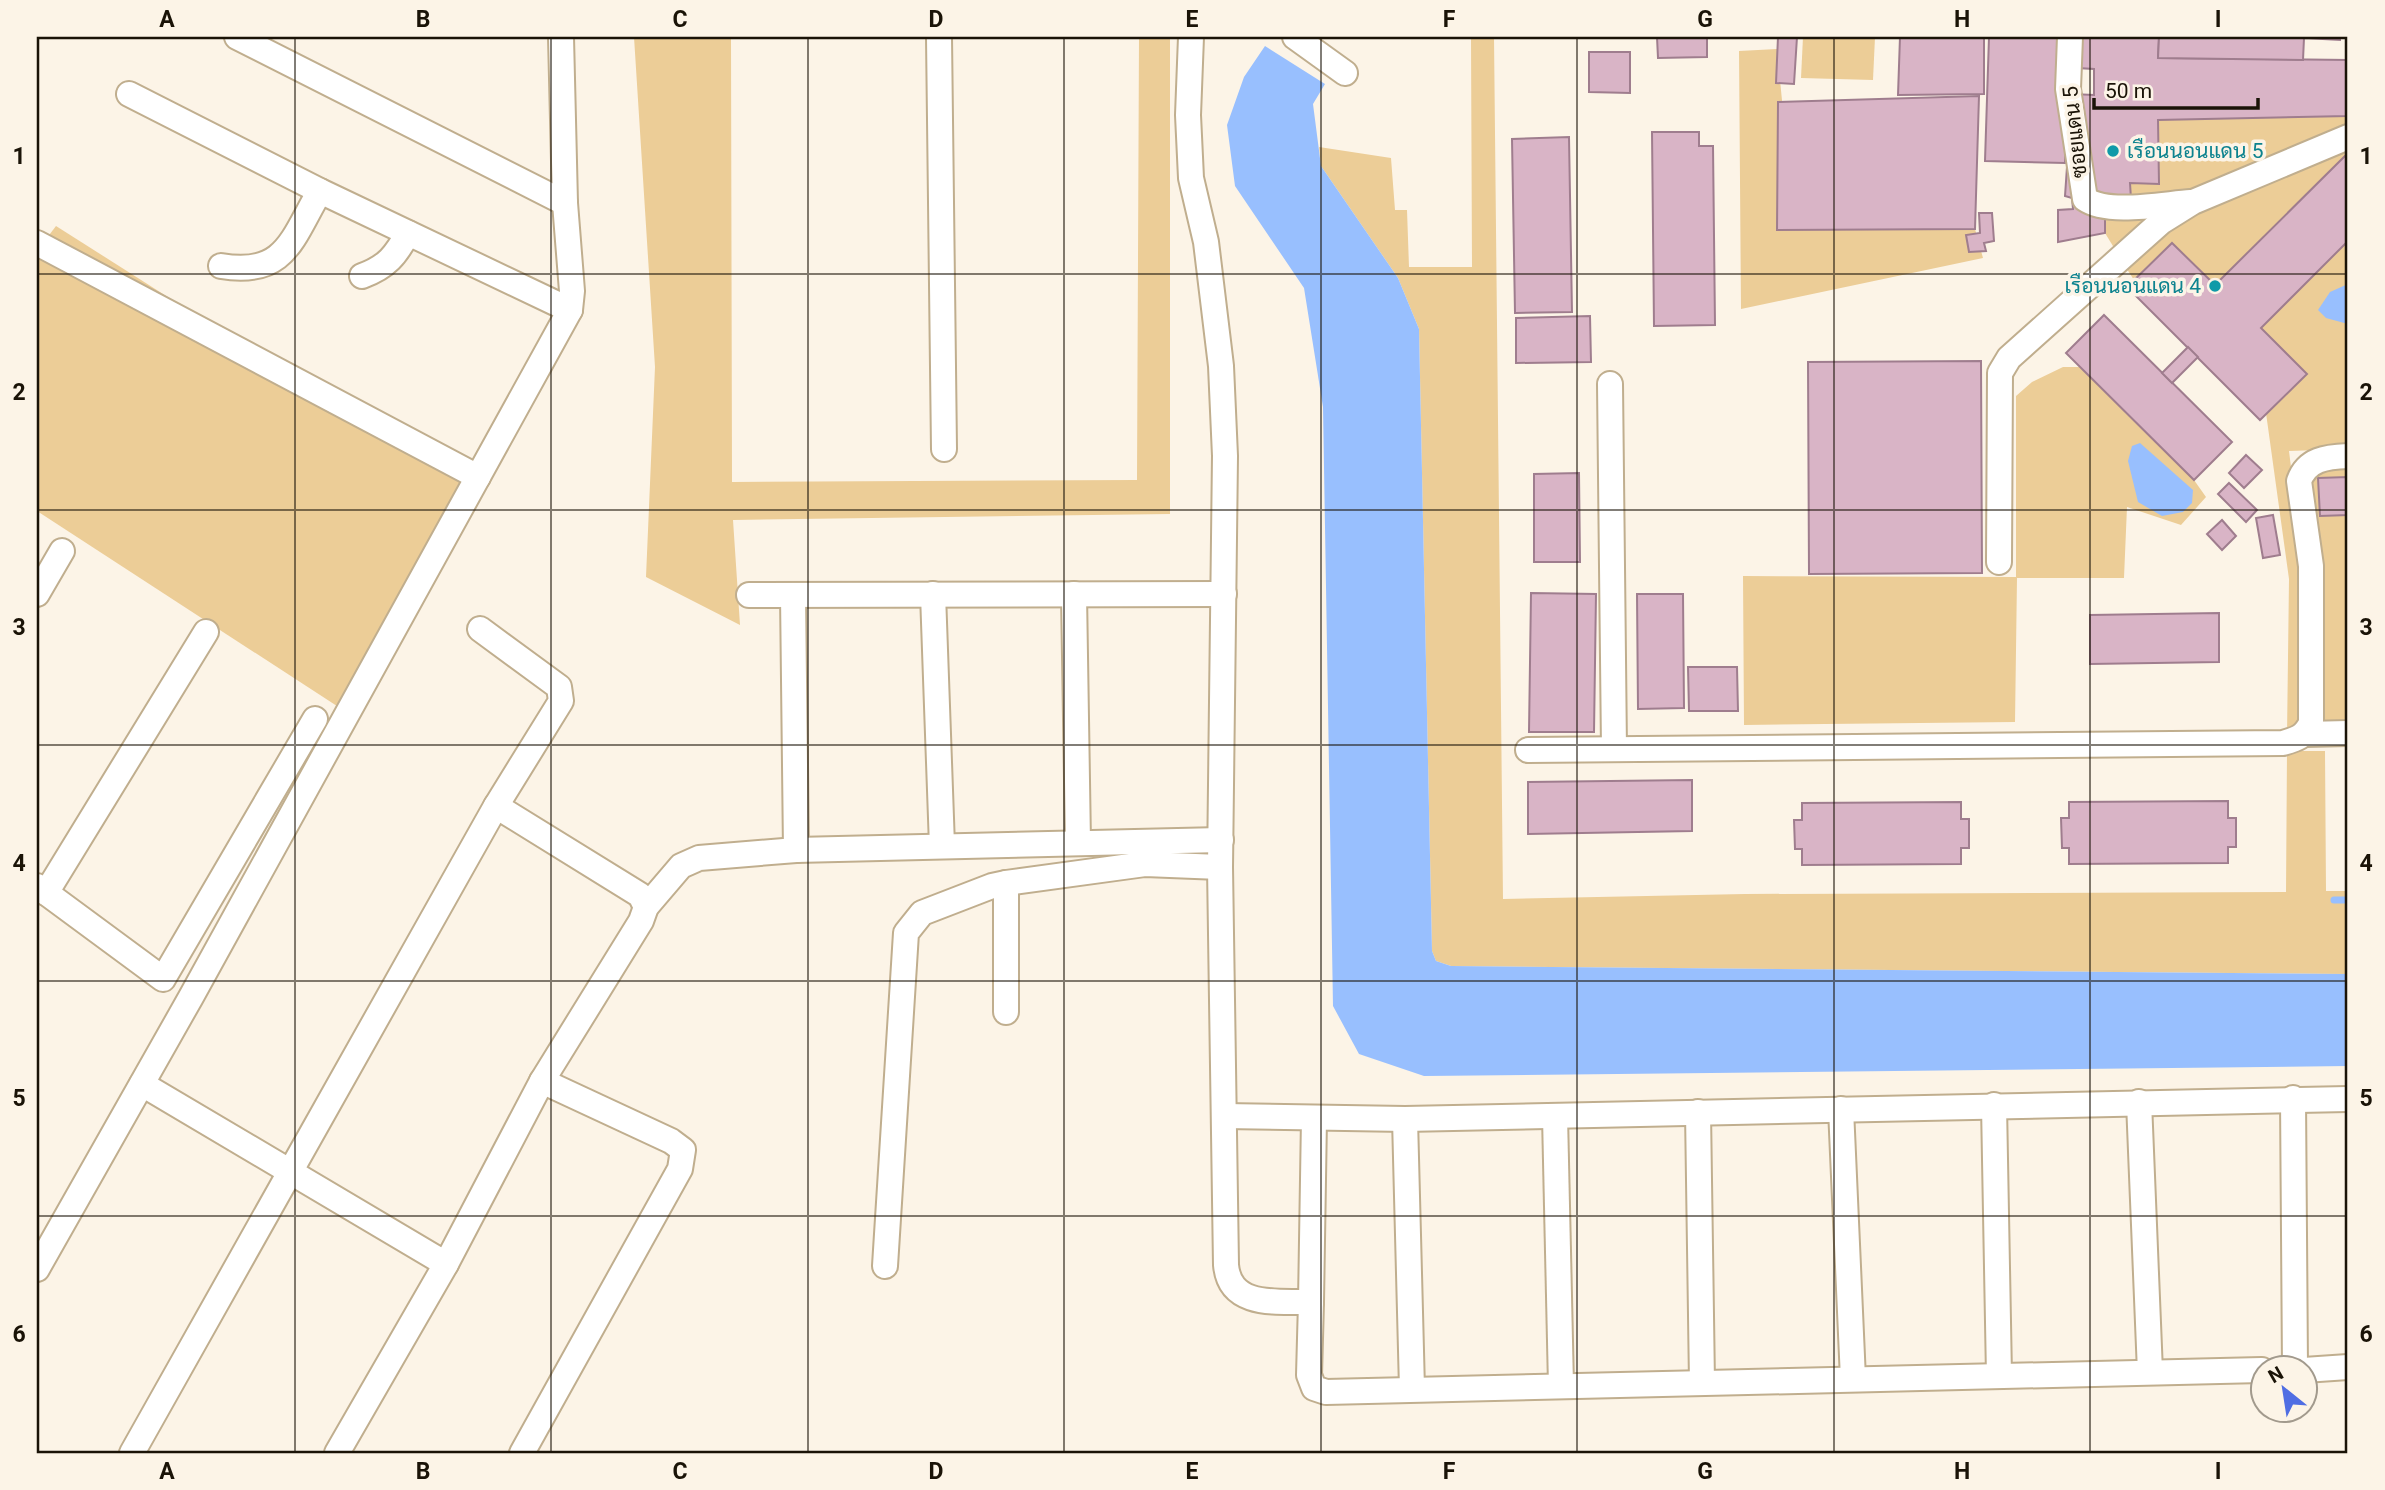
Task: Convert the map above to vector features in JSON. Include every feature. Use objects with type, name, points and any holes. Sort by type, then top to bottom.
[{"type":"street","points":[[237,37],[565,203]]},
{"type":"street","points":[[37,1269],[569,310],[572,291],[565,203],[561,37]]},
{"type":"street","points":[[939,37],[944,449]]},
{"type":"street","points":[[1191,37],[1188,115],[1191,178],[1206,242],[1221,366],[1225,456],[1220,867],[1227,1277],[1234,1288],[1250,1300],[1311,1302]]},
{"type":"street","points":[[1295,37],[1345,73]]},
{"type":"street","name":"ซอยแดน 5","points":[[2070,37],[2068,89],[2085,199],[2095,206],[2111,207],[2193,202]]},
{"type":"street","points":[[129,94],[320,191],[569,310]]},
{"type":"street","points":[[1999,562],[2000,373],[2010,358],[2161,222],[2193,202],[2348,137]]},
{"type":"street","points":[[221,266],[244,270],[273,263],[283,253],[320,191]]},
{"type":"street","points":[[362,276],[382,269],[393,259],[408,233]]},
{"type":"street","points":[[37,243],[478,477]]},
{"type":"street","points":[[1610,384],[1614,749]]},
{"type":"street","points":[[2305,734],[2311,723],[2311,566],[2299,481],[2304,468],[2312,461],[2348,456]]},
{"type":"street","points":[[37,594],[62,551]]},
{"type":"street","points":[[933,594],[942,846]]},
{"type":"street","points":[[1074,594],[1078,843]]},
{"type":"street","points":[[749,595],[1224,594]]},
{"type":"street","points":[[793,595],[796,850]]},
{"type":"street","points":[[132,1453],[496,806],[561,701],[559,687],[480,629]]},
{"type":"street","points":[[206,632],[42,889],[163,979],[314,719]]},
{"type":"street","points":[[1528,750],[2283,743],[2305,734],[2348,733]]},
{"type":"street","points":[[496,806],[640,895],[646,907]]},
{"type":"street","points":[[337,1453],[446,1264],[542,1081],[641,921],[646,907],[689,861],[796,850],[1221,840]]},
{"type":"street","points":[[885,1266],[906,933],[922,913],[1006,883],[1145,864],[1220,867]]},
{"type":"street","points":[[1006,883],[1006,1012]]},
{"type":"street","points":[[522,1453],[683,1159],[682,1150],[671,1142],[542,1081]]},
{"type":"street","points":[[142,1084],[446,1264]]},
{"type":"street","points":[[1224,1116],[1405,1119],[2293,1098],[2348,1099]]},
{"type":"street","points":[[2293,1098],[2295,1354]]},
{"type":"street","points":[[2139,1102],[2150,1372]]},
{"type":"street","points":[[1994,1105],[1999,1376]]},
{"type":"street","points":[[1841,1109],[1853,1379]]},
{"type":"street","points":[[1698,1112],[1702,1383]]},
{"type":"street","points":[[1555,1116],[1561,1386]]},
{"type":"street","points":[[1314,1118],[1309,1375],[1314,1388],[1326,1392],[2248,1370]]},
{"type":"street","points":[[1405,1119],[1412,1389]]},
{"type":"street","points":[[2318,1369],[2348,1367]]},
{"type":"shaded area","points":[[634,37],[731,37],[732,482],[1137,480],[1139,37],[1170,37],[1170,514],[733,520],[740,625],[646,577],[655,367]]},
{"type":"shaded area","points":[[1471,37],[1494,37],[1503,899],[1745,894],[2286,892],[2287,751],[2325,751],[2326,891],[2348,891],[2348,974],[1451,966],[1436,961],[1432,951],[1419,329],[1398,278],[1321,166],[1319,147],[1391,158],[1395,210],[1407,210],[1409,267],[1472,267]]},
{"type":"shaded area","points":[[1803,37],[1875,37],[1873,80],[1801,78]]},
{"type":"shaded area","points":[[1777,49],[1794,224],[1803,230],[1975,229],[1983,258],[1741,309],[1739,51]]},
{"type":"shaded area","points":[[2348,116],[2348,125],[2189,196],[2131,199],[2130,183],[2159,184],[2158,120]]},
{"type":"shaded area","points":[[2348,145],[2348,153],[2215,285],[2172,243],[2134,280],[2123,263],[2174,220]]},
{"type":"shaded area","points":[[2154,212],[2116,251],[2105,233],[2105,213]]},
{"type":"shaded area","points":[[56,226],[461,483],[340,708],[37,511],[37,251]]},
{"type":"shaded area","points":[[2348,241],[2348,449],[2289,451],[2306,589],[2299,729],[2287,735],[2289,579],[2266,413],[2307,374],[2261,328]]},
{"type":"shaded area","points":[[2063,367],[2080,367],[2194,480],[2206,497],[2181,525],[2127,507],[2124,578],[2017,578],[2015,722],[1744,725],[1743,576],[2016,577],[2016,396],[2032,382]]},
{"type":"shaded area","points":[[2325,466],[2348,466],[2348,721],[2325,722],[2323,576],[2309,475]]},
{"type":"water","points":[[1265,46],[1325,84],[1313,104],[1321,166],[1398,278],[1419,329],[1432,951],[1436,961],[1451,966],[2348,974],[2348,1066],[1424,1076],[1359,1054],[1333,1006],[1323,407],[1304,288],[1235,186],[1227,125],[1244,77]]},
{"type":"water","points":[[2348,284],[2348,324],[2326,318],[2318,310],[2330,292]]},
{"type":"water","points":[[2140,443],[2193,490],[2192,503],[2183,512],[2162,516],[2138,502],[2128,461],[2132,446]]},
{"type":"building","points":[[1657,37],[1707,37],[1707,57],[1658,58]]},
{"type":"building","points":[[1778,37],[1797,37],[1794,84],[1776,83]]},
{"type":"building","points":[[1900,37],[1984,37],[1984,94],[1898,95]]},
{"type":"building","points":[[1989,37],[2069,37],[2065,163],[1985,161]]},
{"type":"building","name":"เรือนนอนแดน 5","points":[[2078,37],[2159,37],[2158,58],[2348,60],[2348,116],[2158,120],[2159,184],[2130,183],[2131,199],[2105,200],[2105,233],[2058,242],[2058,210],[2073,209],[2072,198],[2065,196],[2072,94],[2094,95],[2094,69],[2077,68]]},
{"type":"building","points":[[2159,37],[2340,37],[2340,40],[2304,38],[2303,60],[2158,58]]},
{"type":"building","points":[[1589,52],[1630,52],[1630,93],[1589,92]]},
{"type":"building","points":[[1979,96],[1975,229],[1777,230],[1778,102]]},
{"type":"building","points":[[1652,132],[1699,132],[1699,146],[1713,146],[1715,325],[1654,326]]},
{"type":"building","points":[[1569,137],[1572,312],[1515,313],[1512,139]]},
{"type":"building","name":"เรือนนอนแดน 4","points":[[2348,153],[2348,241],[2261,328],[2307,374],[2260,420],[2127,287],[2172,243],[2215,285]]},
{"type":"building","points":[[1979,213],[1992,213],[1994,241],[1984,243],[1986,251],[1969,252],[1966,235],[1980,233]]},
{"type":"building","points":[[2104,315],[2232,442],[2194,480],[2066,353]]},
{"type":"building","points":[[1590,316],[1591,362],[1516,363],[1516,318]]},
{"type":"building","points":[[2188,347],[2198,357],[2172,383],[2162,373]]},
{"type":"building","points":[[1981,361],[1982,573],[1809,574],[1808,362]]},
{"type":"building","points":[[2246,455],[2262,470],[2244,488],[2229,473]]},
{"type":"building","points":[[1579,473],[1580,562],[1534,562],[1534,474]]},
{"type":"building","points":[[2348,477],[2348,515],[2320,516],[2318,478]]},
{"type":"building","points":[[2229,483],[2257,510],[2246,522],[2218,494]]},
{"type":"building","points":[[2273,515],[2280,555],[2263,558],[2256,518]]},
{"type":"building","points":[[2222,520],[2236,536],[2222,550],[2207,534]]},
{"type":"building","points":[[1531,593],[1596,594],[1594,732],[1529,732]]},
{"type":"building","points":[[1637,594],[1683,594],[1684,708],[1638,709]]},
{"type":"building","points":[[2219,613],[2219,662],[2090,664],[2090,615]]},
{"type":"building","points":[[1688,667],[1737,667],[1738,711],[1689,711]]},
{"type":"building","points":[[1692,780],[1692,831],[1528,834],[1528,782]]},
{"type":"building","points":[[2228,801],[2228,818],[2236,818],[2236,847],[2228,847],[2228,863],[2069,864],[2069,848],[2062,848],[2061,818],[2069,818],[2069,802]]},
{"type":"building","points":[[1961,802],[1961,819],[1969,819],[1969,848],[1961,848],[1961,864],[1802,865],[1802,849],[1795,849],[1794,820],[1802,820],[1802,803]]},
{"type":"waterway","points":[[2334,900],[2348,900]]},
{"type":"place","name":"เรือนนอนแดน 5","points":[[2113,151]]},
{"type":"place","name":"เรือนนอนแดน 4","points":[[2215,286]]}]
